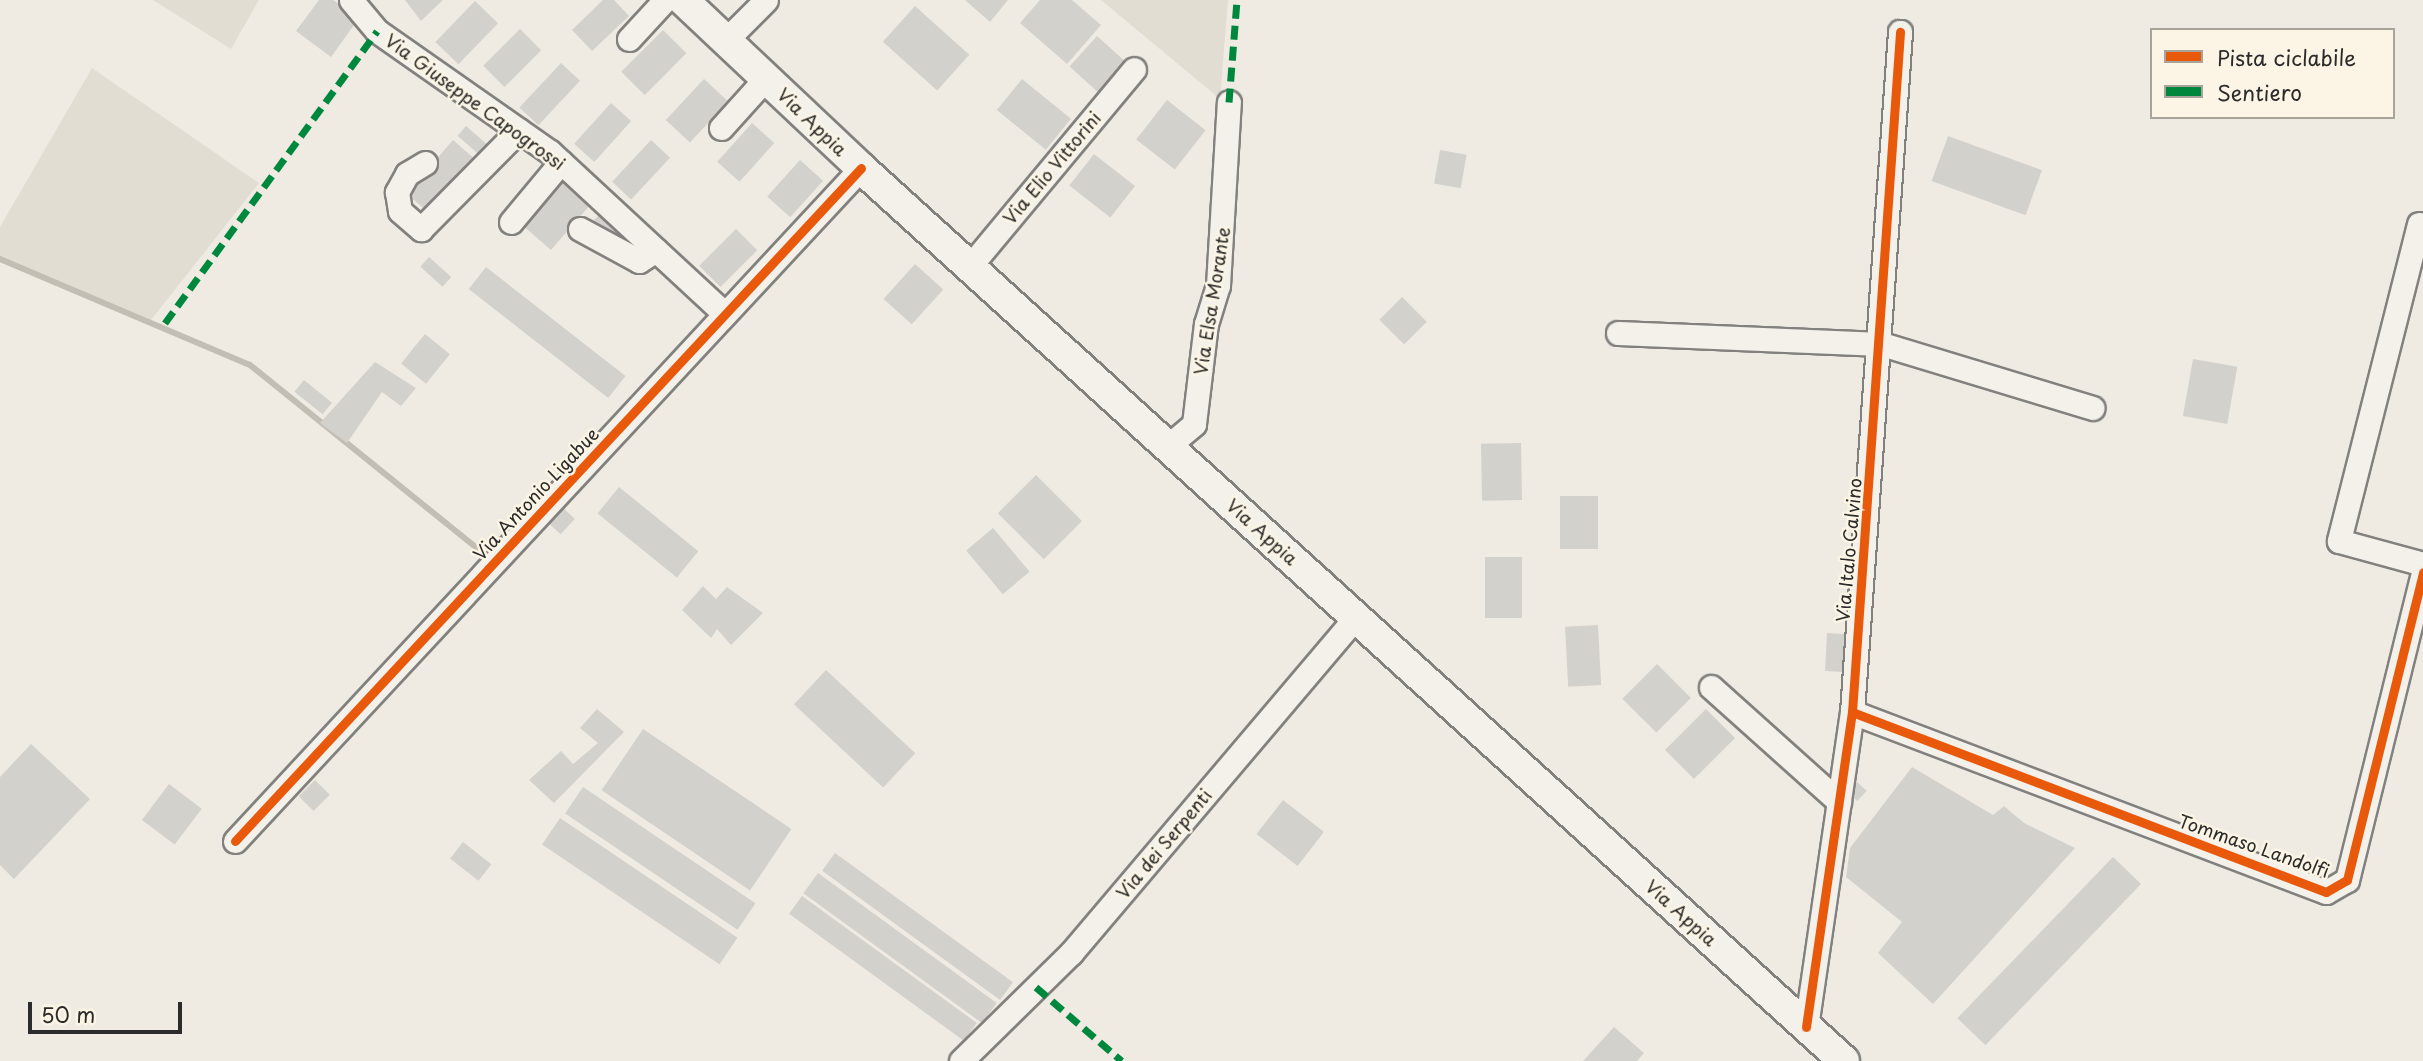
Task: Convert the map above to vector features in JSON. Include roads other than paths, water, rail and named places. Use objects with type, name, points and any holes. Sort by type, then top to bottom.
[{"type":"main road","name":"Via Appia","points":[[683,0],[861,169],[971,266],[1843,1061]]},
{"type":"street","name":"Via Giuseppe Capogrossi","points":[[351,0],[377,31],[561,162],[725,314]]},
{"type":"street","points":[[629,39],[665,0]]},
{"type":"street","points":[[727,40],[766,0]]},
{"type":"street","name":"Via Italo Calvino","points":[[1806,1027],[1852,712],[1882,344],[1900,32]]},
{"type":"street","name":"Via Elio Vittorini","points":[[971,266],[1134,69]]},
{"type":"street","points":[[720,128],[766,78]]},
{"type":"street","name":"Via Elsa Morante","points":[[1168,446],[1194,424],[1206,324],[1218,285],[1229,102]]},
{"type":"street","points":[[425,163],[407,174],[397,192],[400,211],[421,229],[519,130]]},
{"type":"street","points":[[511,222],[561,162]]},
{"type":"street","name":"Via Antonio Ligabue","points":[[235,841],[861,169]]},
{"type":"street","points":[[2418,224],[2339,541],[2423,564]]},
{"type":"street","points":[[580,229],[639,261],[656,250]]},
{"type":"street","points":[[1618,333],[1882,344],[2093,408]]},
{"type":"street","name":"Tommaso Landolfi","points":[[1852,712],[2326,892],[2347,880],[2423,572]]},
{"type":"street","name":"Via dei Serpenti","points":[[961,1061],[1071,953],[1356,617]]},
{"type":"street","points":[[1711,687],[1839,802]]},
{"type":"waterway","points":[[0,259],[250,365],[489,558]]}]
